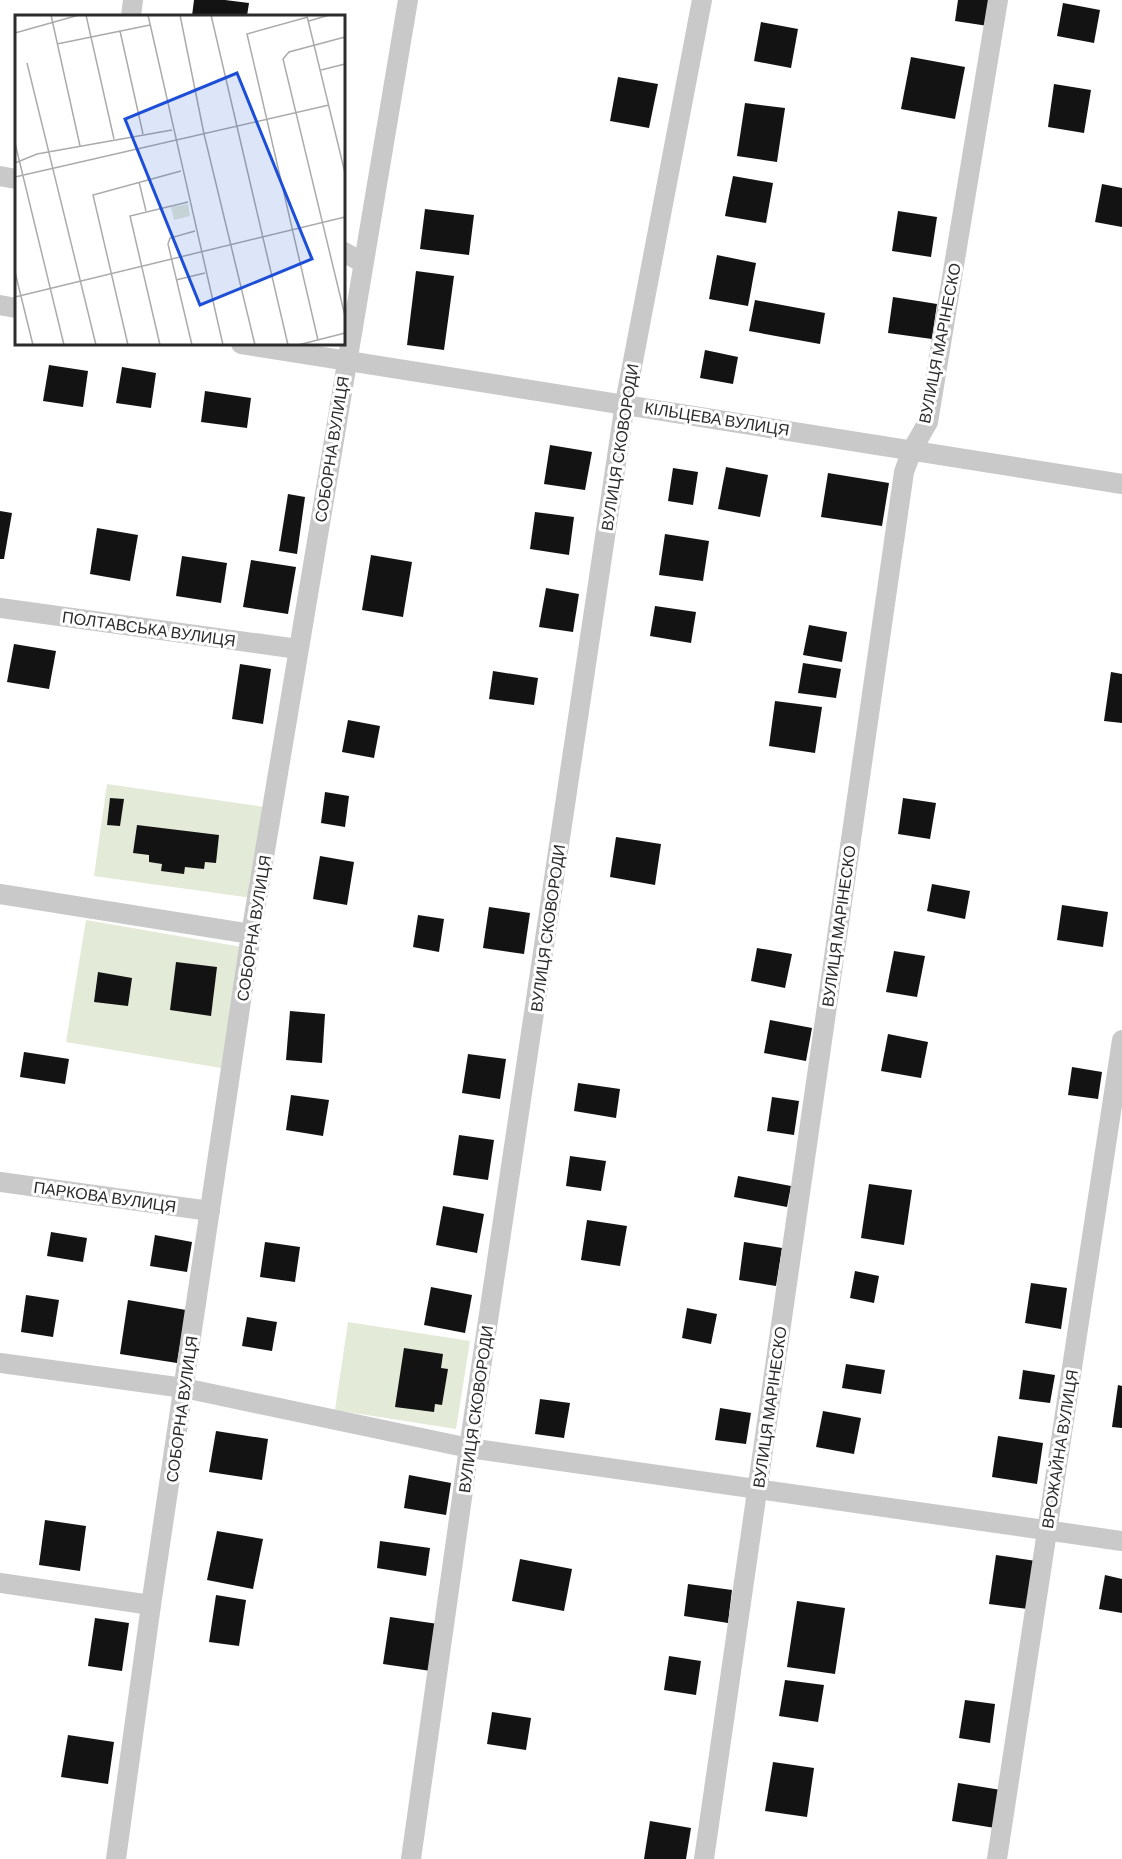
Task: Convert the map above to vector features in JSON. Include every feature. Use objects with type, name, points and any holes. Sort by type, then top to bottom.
[{"type":"street","points":[[130,15],[133,0]]},
{"type":"street","name":"СОБОРНА ВУЛИЦЯ","points":[[116,1859],[151,1605],[251,934],[408,0]]},
{"type":"street","name":"ВУЛИЦЯ СКОВОРОДИ","points":[[411,1859],[469,1448],[625,403],[702,0]]},
{"type":"street","name":"ВУЛИЦЯ МАРІНЕСКО","points":[[704,1859],[904,472],[912,450],[928,422],[998,0]]},
{"type":"street","points":[[0,176],[15,179]]},
{"type":"street","points":[[345,253],[363,263]]},
{"type":"street","points":[[0,305],[15,308]]},
{"type":"street","name":"КІЛЬЦЕВА ВУЛИЦЯ","points":[[247,345],[625,403],[1122,484]]},
{"type":"street","name":"ПОЛТАВСЬКА ВУЛИЦЯ","points":[[0,608],[298,649]]},
{"type":"street","points":[[0,894],[251,934]]},
{"type":"street","name":"ВРОЖАЙНА ВУЛИЦЯ","points":[[997,1859],[1122,1040]]},
{"type":"street","name":"ПАРКОВА ВУЛИЦЯ","points":[[0,1182],[210,1211]]},
{"type":"street","points":[[0,1363],[184,1388],[469,1448],[1122,1541]]},
{"type":"street","points":[[0,1583],[151,1605]]},
{"type":"green space","points":[[107,784],[265,807],[252,898],[94,876]]},
{"type":"green space","points":[[86,920],[242,947],[221,1068],[66,1042]]},
{"type":"green space","points":[[348,1322],[470,1341],[456,1429],[335,1410]]},
{"type":"building","points":[[194,0],[249,3],[247,15],[192,15]]},
{"type":"building","points":[[958,0],[992,0],[988,26],[955,21]]},
{"type":"building","points":[[1063,3],[1100,10],[1094,43],[1057,36]]},
{"type":"building","points":[[761,22],[798,29],[791,68],[754,61]]},
{"type":"building","points":[[911,57],[965,67],[955,119],[901,109]]},
{"type":"building","points":[[618,77],[658,84],[649,128],[610,121]]},
{"type":"building","points":[[1054,84],[1091,90],[1084,133],[1048,127]]},
{"type":"building","points":[[745,103],[785,108],[777,162],[737,156]]},
{"type":"building","points":[[733,176],[773,183],[766,223],[725,216]]},
{"type":"building","points":[[1102,184],[1122,188],[1122,227],[1095,222]]},
{"type":"building","points":[[425,209],[474,215],[469,255],[420,249]]},
{"type":"building","points":[[898,211],[937,217],[931,257],[892,251]]},
{"type":"building","points":[[717,255],[756,263],[748,306],[709,299]]},
{"type":"building","points":[[416,271],[454,276],[444,350],[407,345]]},
{"type":"building","points":[[893,297],[937,304],[932,339],[888,333]]},
{"type":"building","points":[[755,300],[825,313],[820,344],[749,331]]},
{"type":"building","points":[[705,350],[738,357],[733,384],[700,378]]},
{"type":"building","points":[[49,365],[88,371],[83,407],[43,401]]},
{"type":"building","points":[[122,367],[156,373],[151,408],[116,403]]},
{"type":"building","points":[[205,391],[251,398],[247,428],[201,422]]},
{"type":"building","points":[[550,445],[592,452],[585,490],[544,484]]},
{"type":"building","points":[[726,467],[768,475],[760,517],[718,509]]},
{"type":"building","points":[[673,468],[698,472],[693,505],[668,501]]},
{"type":"building","points":[[828,473],[889,483],[882,526],[821,517]]},
{"type":"building","points":[[288,494],[305,497],[297,554],[279,551]]},
{"type":"building","points":[[0,511],[12,513],[4,559],[0,559]]},
{"type":"building","points":[[535,512],[574,517],[569,555],[530,549]]},
{"type":"building","points":[[97,528],[138,535],[130,581],[90,574]]},
{"type":"building","points":[[665,534],[709,541],[703,581],[659,575]]},
{"type":"building","points":[[371,555],[412,562],[403,617],[362,610]]},
{"type":"building","points":[[182,556],[227,563],[221,603],[176,596]]},
{"type":"building","points":[[251,560],[296,567],[288,614],[243,607]]},
{"type":"building","points":[[546,588],[579,594],[573,632],[539,627]]},
{"type":"building","points":[[655,606],[696,612],[691,643],[650,636]]},
{"type":"building","points":[[809,625],[847,632],[842,662],[803,655]]},
{"type":"building","points":[[14,644],[56,651],[49,689],[7,682]]},
{"type":"building","points":[[803,663],[841,669],[836,698],[798,693]]},
{"type":"building","points":[[240,664],[271,669],[263,724],[232,719]]},
{"type":"building","points":[[493,671],[538,678],[534,705],[489,699]]},
{"type":"building","points":[[1111,672],[1122,674],[1122,723],[1104,721]]},
{"type":"building","points":[[775,701],[822,707],[815,753],[769,746]]},
{"type":"building","points":[[348,720],[380,726],[374,758],[342,752]]},
{"type":"building","points":[[325,792],[349,796],[345,827],[321,823]]},
{"type":"building","points":[[110,798],[124,799],[120,826],[107,825]]},
{"type":"building","points":[[903,798],[936,803],[930,839],[898,834]]},
{"type":"building","points":[[137,825],[219,835],[216,863],[205,862],[204,869],[185,867],[184,874],[161,871],[162,864],[149,862],[149,855],[133,853]]},
{"type":"building","points":[[616,837],[661,844],[655,885],[610,877]]},
{"type":"building","points":[[320,856],[354,862],[347,905],[313,899]]},
{"type":"building","points":[[932,884],[970,891],[965,919],[927,911]]},
{"type":"building","points":[[1062,905],[1108,912],[1103,947],[1057,940]]},
{"type":"building","points":[[489,907],[530,913],[524,954],[483,948]]},
{"type":"building","points":[[418,915],[444,919],[439,952],[413,947]]},
{"type":"building","points":[[757,948],[792,954],[785,988],[751,981]]},
{"type":"building","points":[[894,951],[925,956],[917,997],[886,992]]},
{"type":"building","points":[[176,962],[217,967],[211,1016],[170,1010]]},
{"type":"building","points":[[98,972],[132,978],[128,1006],[94,1002]]},
{"type":"building","points":[[290,1011],[325,1014],[322,1063],[286,1060]]},
{"type":"building","points":[[770,1020],[812,1028],[806,1061],[764,1053]]},
{"type":"building","points":[[888,1034],[928,1042],[921,1078],[881,1071]]},
{"type":"building","points":[[24,1052],[69,1059],[65,1084],[20,1077]]},
{"type":"building","points":[[468,1054],[506,1059],[500,1099],[462,1093]]},
{"type":"building","points":[[1072,1067],[1102,1072],[1098,1099],[1068,1095]]},
{"type":"building","points":[[578,1083],[620,1089],[616,1118],[574,1111]]},
{"type":"building","points":[[291,1095],[329,1100],[323,1136],[286,1130]]},
{"type":"building","points":[[772,1097],[799,1101],[794,1135],[767,1131]]},
{"type":"building","points":[[459,1135],[494,1140],[488,1180],[453,1175]]},
{"type":"building","points":[[570,1156],[606,1161],[601,1191],[566,1186]]},
{"type":"building","points":[[738,1176],[791,1186],[787,1207],[734,1197]]},
{"type":"building","points":[[869,1184],[912,1190],[904,1245],[861,1238]]},
{"type":"building","points":[[443,1206],[484,1214],[477,1253],[436,1245]]},
{"type":"building","points":[[587,1220],[627,1226],[620,1266],[581,1260]]},
{"type":"building","points":[[51,1232],[87,1238],[83,1262],[47,1256]]},
{"type":"building","points":[[155,1235],[192,1242],[187,1272],[150,1266]]},
{"type":"building","points":[[265,1242],[300,1247],[295,1282],[260,1277]]},
{"type":"building","points":[[744,1242],[782,1248],[776,1286],[739,1280]]},
{"type":"building","points":[[855,1271],[879,1276],[874,1303],[850,1298]]},
{"type":"building","points":[[1031,1283],[1067,1288],[1061,1329],[1025,1323]]},
{"type":"building","points":[[431,1287],[472,1295],[465,1333],[424,1325]]},
{"type":"building","points":[[26,1295],[59,1300],[53,1337],[21,1332]]},
{"type":"building","points":[[128,1300],[186,1310],[177,1363],[120,1354]]},
{"type":"building","points":[[687,1308],[717,1314],[711,1344],[682,1338]]},
{"type":"building","points":[[247,1317],[277,1322],[272,1351],[242,1346]]},
{"type":"building","points":[[404,1348],[443,1354],[441,1368],[448,1369],[442,1405],[435,1404],[434,1412],[395,1407]]},
{"type":"building","points":[[846,1364],[885,1370],[881,1394],[842,1388]]},
{"type":"building","points":[[1023,1370],[1055,1375],[1050,1403],[1019,1399]]},
{"type":"building","points":[[1118,1385],[1122,1386],[1122,1428],[1112,1427]]},
{"type":"building","points":[[540,1399],[570,1403],[564,1438],[535,1434]]},
{"type":"building","points":[[720,1408],[751,1413],[746,1444],[715,1440]]},
{"type":"building","points":[[823,1411],[861,1418],[854,1454],[816,1447]]},
{"type":"building","points":[[216,1431],[268,1439],[262,1480],[209,1472]]},
{"type":"building","points":[[998,1436],[1043,1443],[1037,1484],[992,1477]]},
{"type":"building","points":[[409,1475],[451,1483],[446,1515],[404,1508]]},
{"type":"building","points":[[45,1520],[86,1526],[80,1571],[39,1565]]},
{"type":"building","points":[[217,1531],[263,1539],[253,1589],[207,1580]]},
{"type":"building","points":[[380,1541],[430,1548],[426,1576],[377,1568]]},
{"type":"building","points":[[996,1555],[1036,1561],[1028,1609],[989,1604]]},
{"type":"building","points":[[520,1559],[572,1569],[564,1611],[512,1601]]},
{"type":"building","points":[[1105,1575],[1122,1579],[1122,1613],[1099,1609]]},
{"type":"building","points":[[688,1584],[732,1590],[728,1623],[684,1616]]},
{"type":"building","points":[[216,1595],[246,1600],[239,1646],[209,1642]]},
{"type":"building","points":[[797,1601],[845,1608],[835,1674],[787,1667]]},
{"type":"building","points":[[390,1617],[438,1624],[431,1671],[383,1664]]},
{"type":"building","points":[[95,1618],[129,1623],[122,1671],[88,1666]]},
{"type":"building","points":[[669,1656],[701,1661],[696,1695],[664,1690]]},
{"type":"building","points":[[785,1680],[824,1685],[818,1722],[779,1716]]},
{"type":"building","points":[[965,1700],[995,1704],[990,1743],[959,1738]]},
{"type":"building","points":[[492,1712],[531,1718],[526,1750],[487,1744]]},
{"type":"building","points":[[68,1735],[114,1742],[108,1784],[61,1777]]},
{"type":"building","points":[[773,1762],[814,1768],[807,1817],[765,1811]]},
{"type":"building","points":[[958,1783],[1001,1790],[995,1828],[952,1821]]},
{"type":"building","points":[[650,1821],[691,1828],[686,1859],[644,1859]]}]
